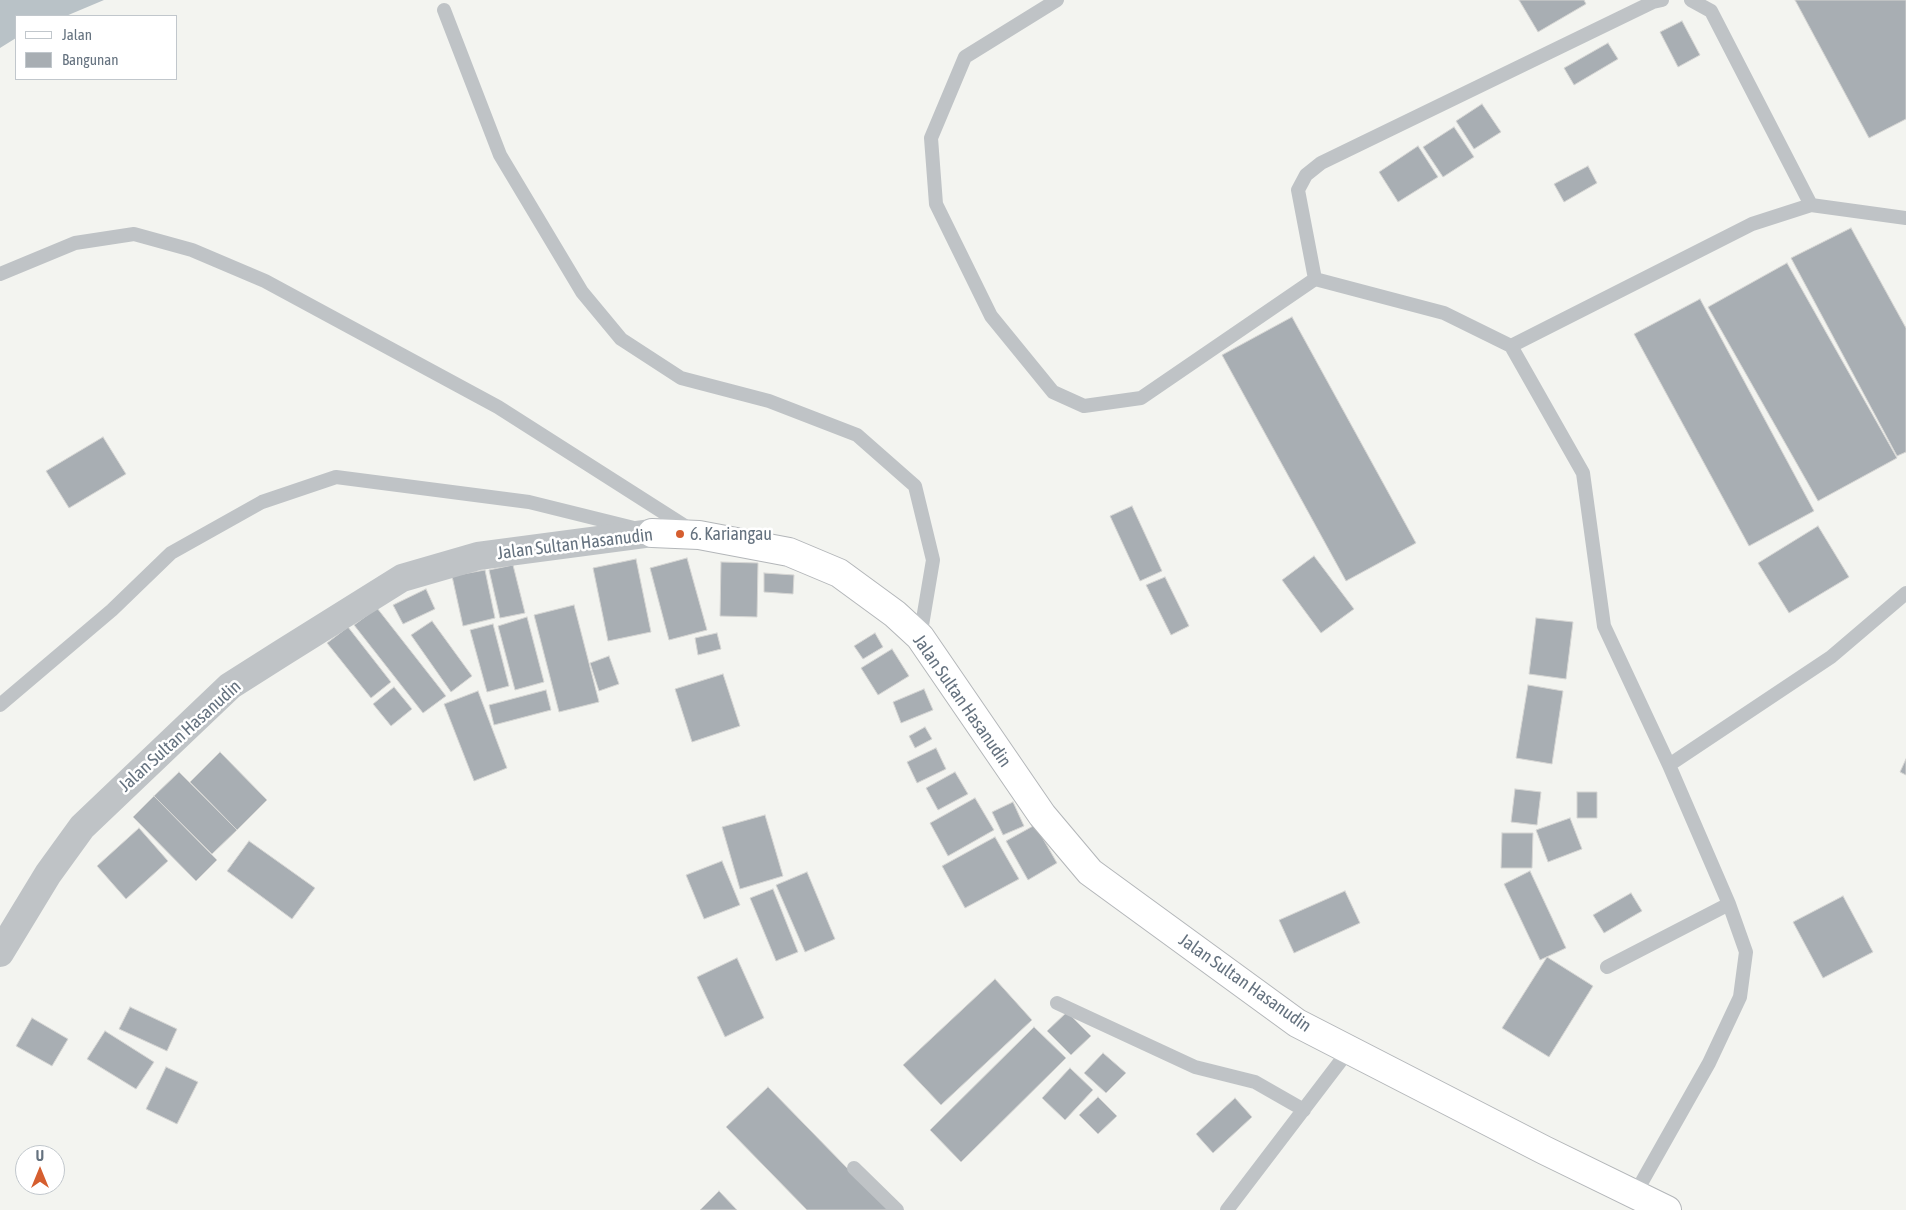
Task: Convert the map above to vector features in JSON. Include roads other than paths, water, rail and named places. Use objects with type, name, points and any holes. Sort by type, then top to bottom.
[{"type":"main road","name":"Jalan Sultan Hasanudin","points":[[652,533],[699,535],[790,552],[839,574],[895,614],[920,638],[1042,815],[1090,872],[1297,1023],[1544,1150],[1667,1210]]},
{"type":"street","name":"Jalan Sultan Hasanudin","points":[[0,953],[48,874],[82,827],[230,686],[274,657],[402,578],[478,556],[652,533]]},
{"type":"lane","points":[[1057,0],[965,57],[931,138],[936,204],[991,316],[1053,392],[1084,406],[1141,398],[1315,279],[1444,313],[1511,346],[1583,473],[1604,626],[1669,765],[1729,904],[1746,952],[1740,997],[1709,1063],[1635,1194]]},
{"type":"lane","points":[[1315,279],[1298,190],[1306,175],[1321,163],[1653,2],[1662,0]]},
{"type":"lane","points":[[1690,0],[1711,11],[1811,205]]},
{"type":"lane","points":[[444,10],[500,154],[582,292],[621,339],[681,378],[769,401],[857,435],[916,486],[933,560],[920,638]]},
{"type":"lane","points":[[1511,346],[1752,224],[1811,205],[1906,218]]},
{"type":"lane","points":[[0,274],[75,243],[134,234],[192,250],[265,281],[498,407],[699,535]]},
{"type":"lane","points":[[0,705],[112,610],[171,553],[262,502],[336,477],[529,502],[652,533]]},
{"type":"lane","points":[[1669,765],[1831,657],[1906,593]]},
{"type":"lane","points":[[1607,967],[1729,904]]},
{"type":"lane","points":[[1057,1003],[1195,1067],[1255,1082],[1304,1110]]},
{"type":"lane","points":[[1227,1210],[1349,1050]]},
{"type":"lane","points":[[854,1168],[896,1210]]},
{"type":"place","name":"6. Kariangau","points":[[680,534]]}]
